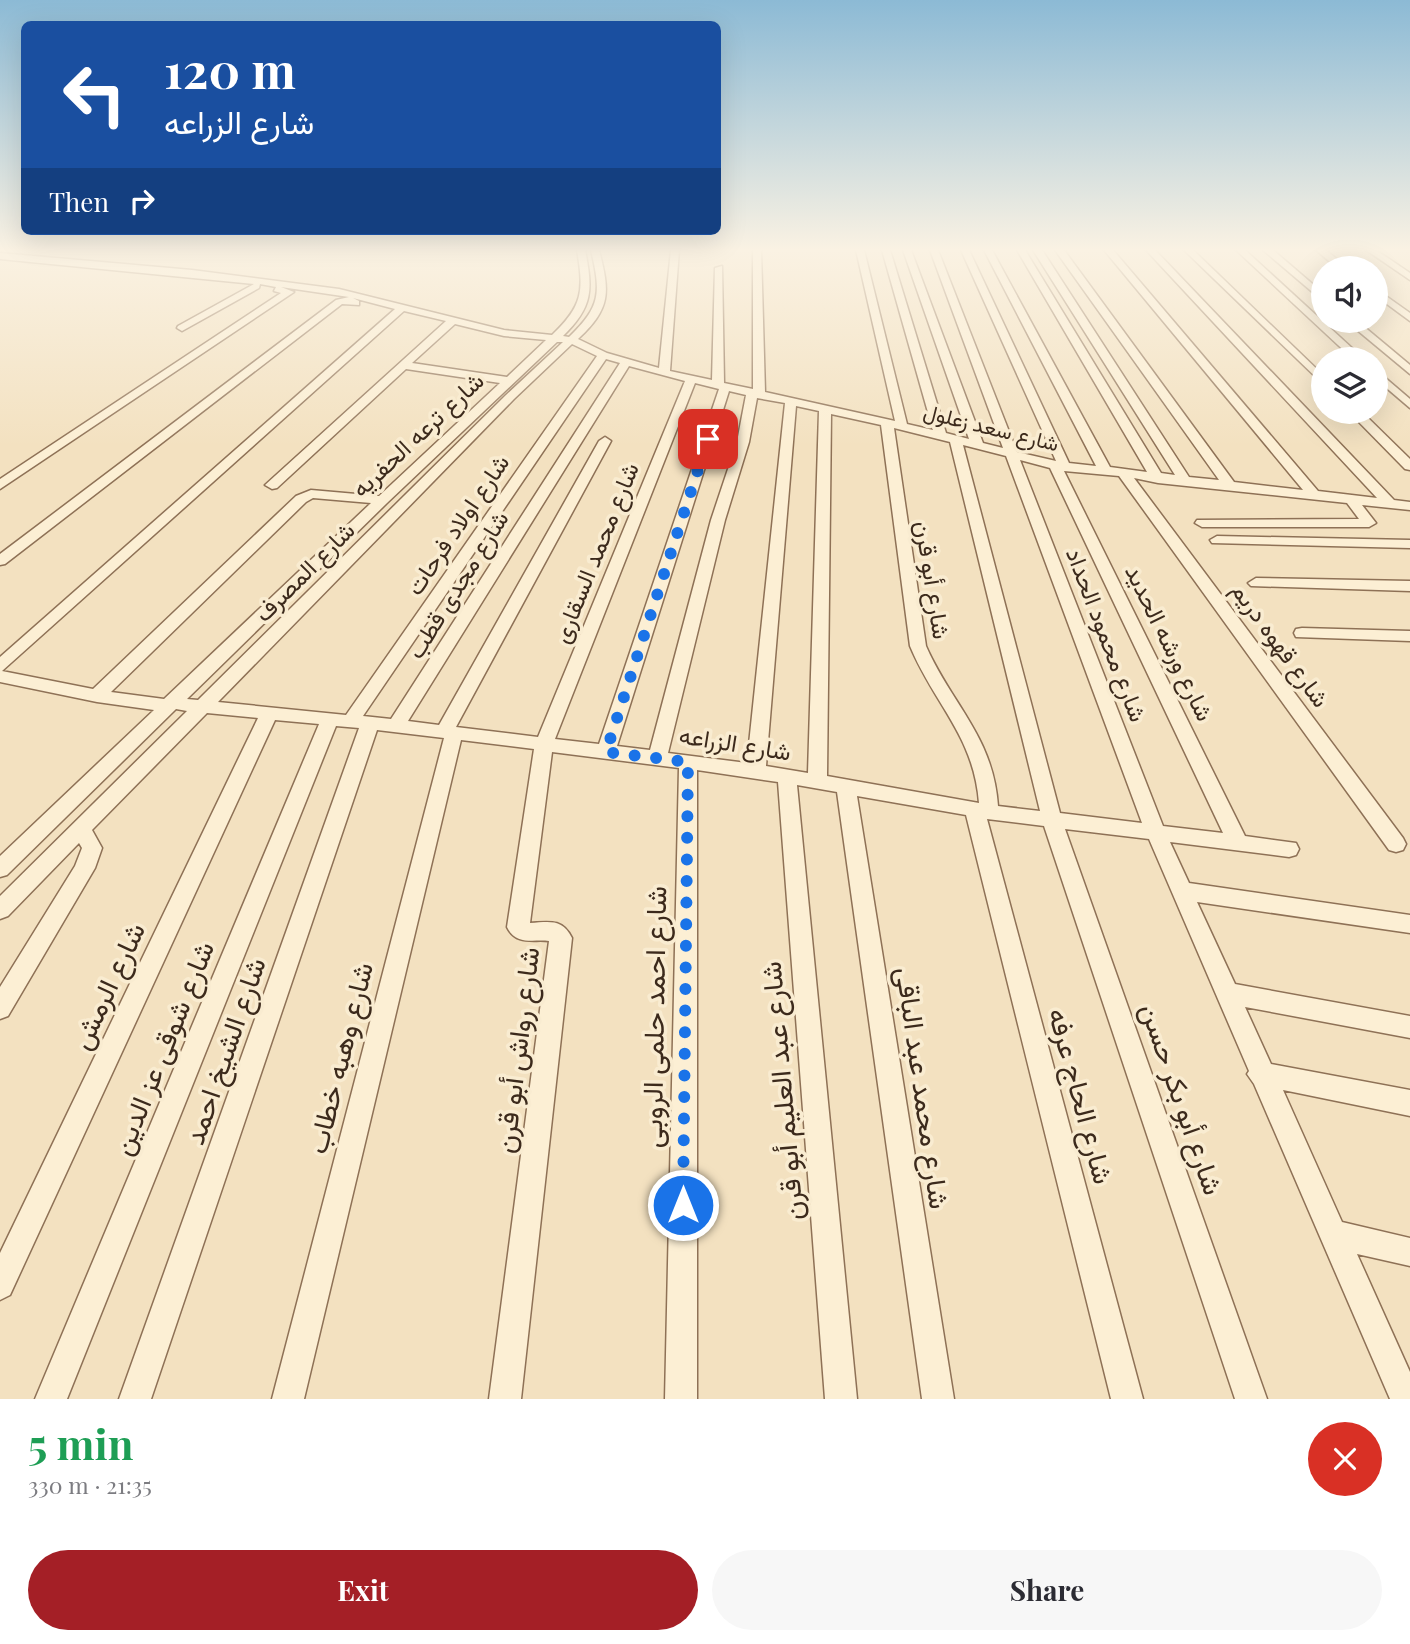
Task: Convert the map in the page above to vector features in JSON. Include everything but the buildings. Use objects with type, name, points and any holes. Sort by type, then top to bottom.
[{"type":"street","points":[[182,328],[204,315]]},
{"type":"street","points":[[0,485],[254,315]]},
{"type":"street","points":[[0,561],[322,315]]},
{"type":"street","points":[[0,666],[394,315]]},
{"type":"street","name":"شارع سعد زعلول","points":[[428,315],[503,333],[572,341],[603,355],[664,373],[894,424],[1060,466],[1410,506]]},
{"type":"street","name":"شارع ترعه الحفريه","points":[[0,869],[382,500],[578,315]]},
{"type":"street","name":"شارع المصرف","points":[[0,910],[510,397],[572,341],[594,315]]},
{"type":"street","points":[[664,373],[669,315]]},
{"type":"street","points":[[606,752],[721,386],[720,315]]},
{"type":"street","points":[[657,758],[755,394],[756,315]]},
{"type":"street","name":"شارع أبو قرن","points":[[873,315],[894,424],[918,646],[933,679],[963,723],[978,751],[987,781],[982,811]]},
{"type":"street","name":"شارع أبو بكر حسن","points":[[908,315],[948,437],[1052,820],[1251,1399]]},
{"type":"street","points":[[931,315],[978,447]]},
{"type":"street","name":"شارع محمود الحداد","points":[[959,315],[1156,833],[1260,1074],[1406,1399]]},
{"type":"street","name":"شارع ورشه الحديد","points":[[994,315],[1060,466],[1238,843]]},
{"type":"street","points":[[1023,315],[1106,472]]},
{"type":"street","points":[[1060,315],[1158,479]]},
{"type":"street","points":[[1079,315],[1186,482]]},
{"type":"street","points":[[1106,315],[1231,487]]},
{"type":"street","points":[[1163,315],[1316,497]]},
{"type":"street","points":[[1212,315],[1390,504]]},
{"type":"street","points":[[1255,315],[1311,370]]},
{"type":"street","points":[[1311,315],[1346,347]]},
{"type":"street","points":[[272,485],[452,321]]},
{"type":"street","points":[[1365,333],[1410,371]]},
{"type":"street","name":"شارع اولاد فرحات","points":[[351,721],[603,355]]},
{"type":"street","name":"شارع مجدى قطب","points":[[396,726],[626,362]]},
{"type":"street","points":[[403,365],[509,381]]},
{"type":"street","name":"شارع محمد السقارى","points":[[544,744],[691,379]]},
{"type":"street","points":[[1388,384],[1410,405]]},
{"type":"street","points":[[756,771],[791,402]]},
{"type":"street","points":[[817,782],[825,409]]},
{"type":"street","points":[[1367,424],[1410,466]]},
{"type":"street","name":"شارع وهبه خطاب","points":[[288,1399],[449,732],[605,441]]},
{"type":"street","name":"شارع قهوه دريم","points":[[1125,475],[1396,844]]},
{"type":"street","points":[[97,696],[301,499],[312,494],[382,500]]},
{"type":"street","points":[[1202,523],[1369,523],[1352,500]]},
{"type":"street","points":[[1217,540],[1410,544]]},
{"type":"street","points":[[1256,583],[1410,586]]},
{"type":"street","points":[[1302,634],[1410,636]]},
{"type":"street","name":"شارع الزراعه","points":[[0,676],[97,696],[270,712],[657,758],[756,771],[982,811],[1289,849]]},
{"type":"street","name":"شارع الرمش","points":[[0,1285],[270,712]]},
{"type":"street","name":"شارع شوقى عز الدين","points":[[51,1399],[351,721]]},
{"type":"street","name":"شارع الشيخ احمد","points":[[135,1399],[351,721]]},
{"type":"street","name":"شارع رواش أبو قرن","points":[[505,1399],[561,938],[553,930],[527,933],[518,927],[544,744]]},
{"type":"street","name":"شارع احمد حلمى الروبى","points":[[681,1399],[688,762]]},
{"type":"street","name":"شارع عبد العليم أبو قرن","points":[[787,777],[841,1399]]},
{"type":"street","name":"شارع محمد عبد الباقى","points":[[846,787],[938,1399]]},
{"type":"street","name":"شارع الحاج عرفه","points":[[982,811],[1127,1399]]},
{"type":"street","points":[[0,1008],[85,868],[92,848],[82,829]]},
{"type":"street","points":[[1181,891],[1410,924]]},
{"type":"street","points":[[1226,993],[1410,1027]]},
{"type":"street","points":[[1260,1074],[1410,1103]]},
{"type":"street","points":[[1331,1234],[1410,1252]]},
{"type":"route","points":[[683,1205],[688,762],[606,752],[708,439]]}]
